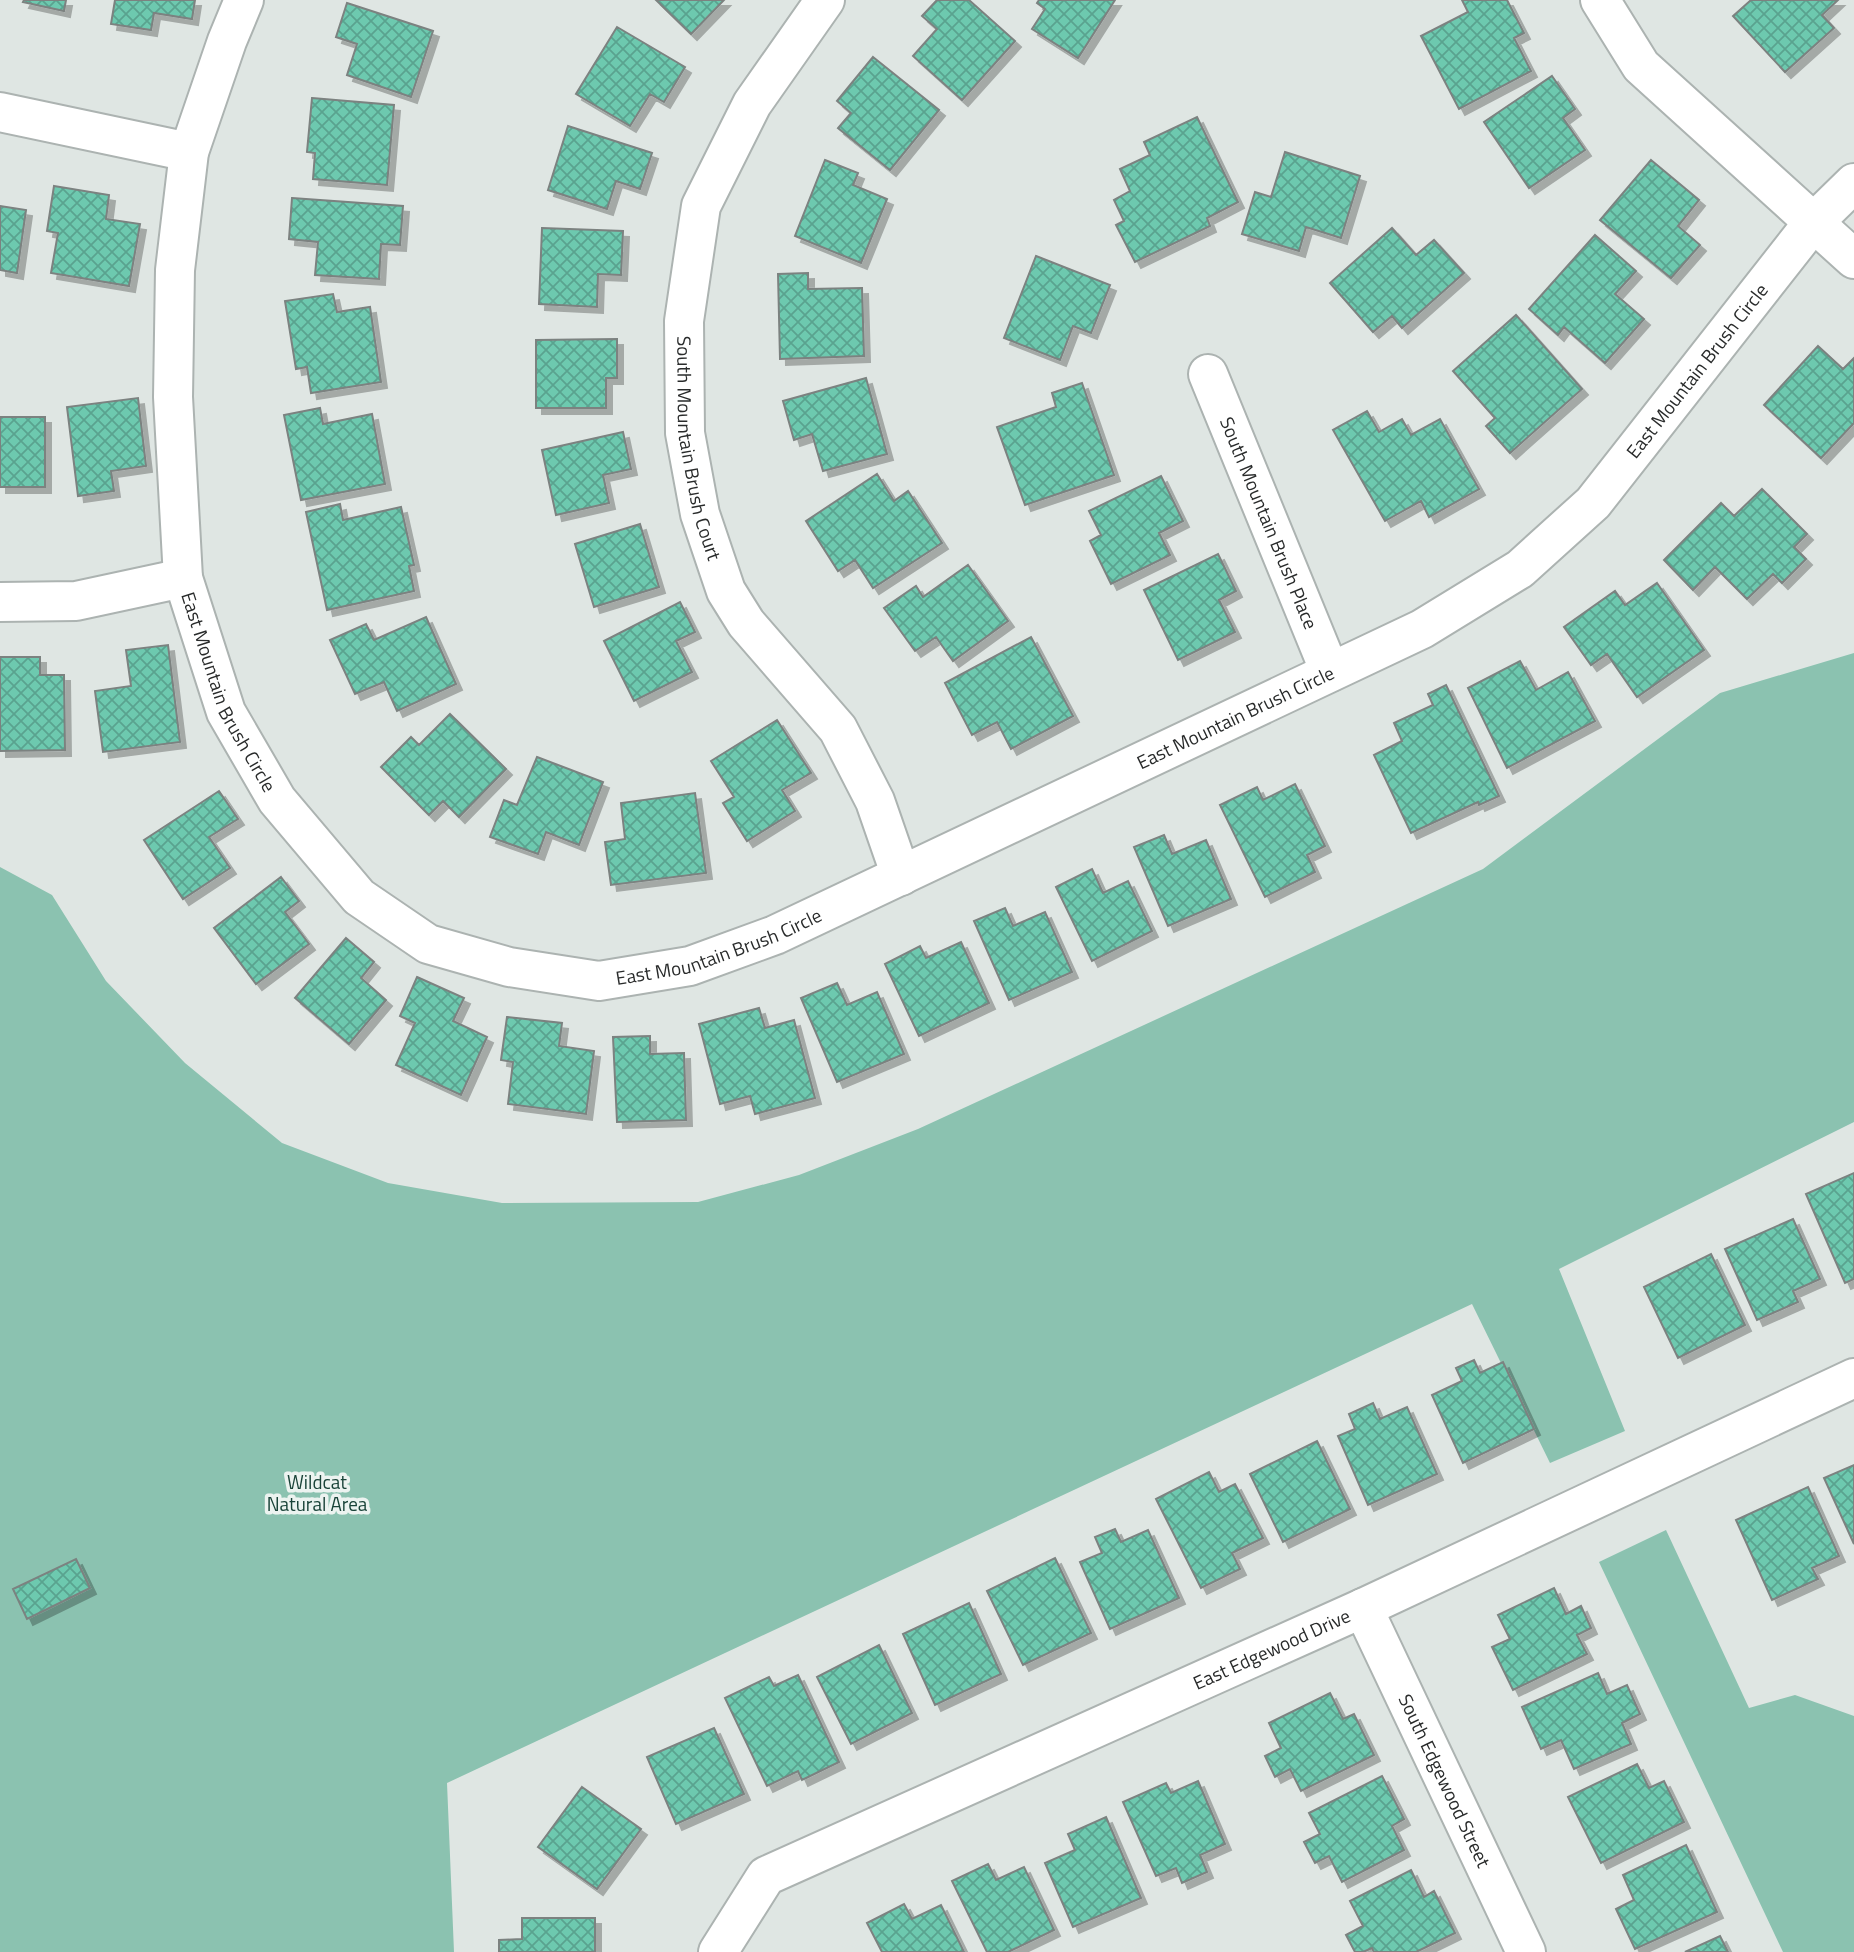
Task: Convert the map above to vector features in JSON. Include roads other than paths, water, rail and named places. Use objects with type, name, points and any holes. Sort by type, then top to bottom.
[{"type":"street","name":"East Mountain Brush Circle","points":[[244,0],[189,152],[175,270],[174,308],[173,397],[183,578],[226,712],[276,800],[359,897],[428,944],[509,967],[599,981],[690,966],[775,935],[1422,629],[1520,569],[1593,503],[1812,224],[1854,183]]},
{"type":"street","name":"South Mountain Brush Court","points":[[825,0],[751,104],[701,206],[684,321],[685,433],[700,514],[726,591],[746,623],[838,729],[875,801],[901,876]]},
{"type":"street","points":[[1600,0],[1641,66],[1854,260]]},
{"type":"street","points":[[0,112],[189,152]]},
{"type":"street","name":"South Mountain Brush Place","points":[[1208,374],[1330,672]]},
{"type":"street","points":[[0,601],[76,601],[183,578]]},
{"type":"street","name":"East Edgewood Drive","points":[[718,1952],[766,1876],[1363,1608],[1854,1378]]},
{"type":"street","name":"South Edgewood Street","points":[[1363,1608],[1527,1952]]},
{"type":"park label","name":"Wildcat Natural Area","points":[[317,1493]]}]
